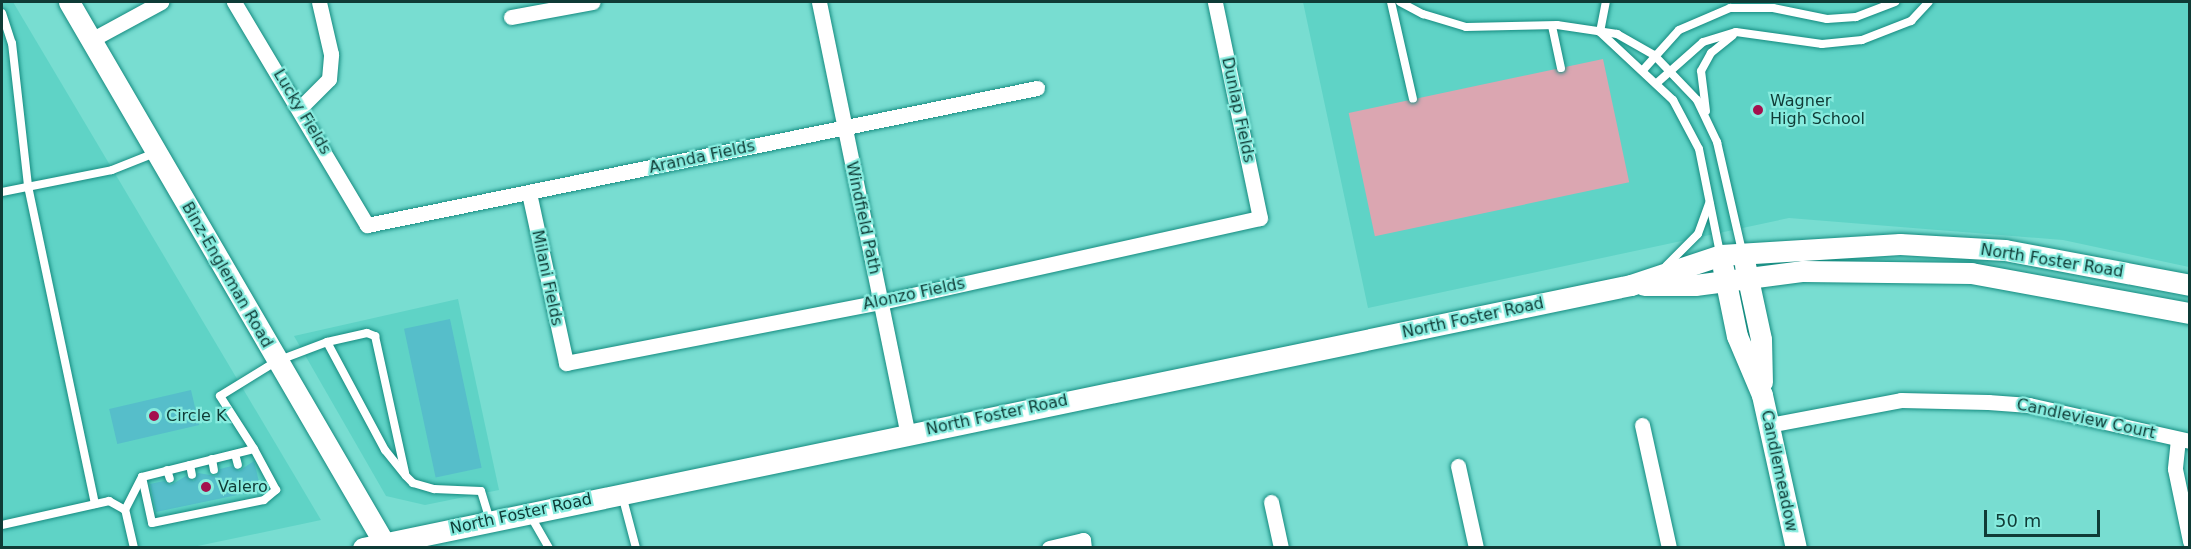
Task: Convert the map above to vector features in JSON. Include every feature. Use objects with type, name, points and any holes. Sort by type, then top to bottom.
[{"type":"main road","name":"Binz-Engleman Road","points":[[69,2],[276,361],[386,545]]},
{"type":"main road","name":"North Foster Road","points":[[1631,285],[1721,255],[1900,243],[2005,250],[2190,285]]},
{"type":"main road","name":"Candlemeadow","points":[[1742,253],[1761,339],[1762,395]]},
{"type":"main road","name":"Candlemeadow","points":[[1721,255],[1737,336],[1762,395],[1796,548]]},
{"type":"main road","name":"North Foster Road","points":[[363,548],[1631,285],[1726,281],[1803,271],[1971,273],[2190,313]]},
{"type":"street","points":[[91,40],[161,2]]},
{"type":"street","name":"Lucky Fields","points":[[234,2],[300,108],[367,225]]},
{"type":"street","points":[[300,108],[328,79],[331,54],[320,2]]},
{"type":"street","points":[[511,17],[593,2]]},
{"type":"street","name":"Windfield Path","points":[[819,2],[908,434]]},
{"type":"street","name":"Dunlap Fields","points":[[1215,2],[1260,218]]},
{"type":"street","name":"Aranda Fields","points":[[367,225],[1037,88]]},
{"type":"street","name":"Milani Fields","points":[[529,193],[566,363]]},
{"type":"street","name":"Alonzo Fields","points":[[566,363],[881,302],[1260,218]]},
{"type":"street","name":"Candleview Court","points":[[1769,425],[1901,400],[1988,402],[2029,405],[2184,440]]},
{"type":"street","points":[[1642,425],[1669,548]]},
{"type":"street","points":[[2184,440],[2175,469],[2190,541]]},
{"type":"street","points":[[1458,466],[1476,548]]},
{"type":"street","points":[[1271,502],[1281,548]]},
{"type":"street","points":[[1049,548],[1084,544]]},
{"type":"lane","points":[[1391,2],[1413,99]]},
{"type":"lane","points":[[1400,2],[1423,14],[1466,27],[1552,26],[1617,34],[1654,55],[1670,68],[1697,100],[1710,127]]},
{"type":"lane","points":[[1606,2],[1600,32],[1613,49],[1644,69],[1658,82],[1673,100],[1699,149],[1721,255]]},
{"type":"lane","points":[[1644,69],[1654,55],[1679,30],[1730,8],[1773,8],[1827,19],[1856,17],[1895,2]]},
{"type":"lane","points":[[1658,82],[1670,68],[1703,42],[1736,32],[1822,44],[1862,40],[1911,21],[1929,2]]},
{"type":"lane","points":[[2,13],[12,43],[28,186],[95,504]]},
{"type":"lane","points":[[1552,26],[1561,68]]},
{"type":"lane","points":[[1736,32],[1711,53],[1701,71],[1710,127],[1742,253]]},
{"type":"lane","points":[[2,192],[112,170],[156,152]]},
{"type":"lane","points":[[1656,275],[1698,234],[1710,201]]},
{"type":"lane","points":[[142,477],[152,522],[264,500],[276,490],[254,449],[220,396],[276,361],[327,342],[367,333],[375,336],[406,476]]},
{"type":"lane","points":[[327,342],[385,450],[406,476],[413,483],[434,489],[481,491],[490,521]]},
{"type":"lane","points":[[134,548],[125,510],[142,477],[254,449]]},
{"type":"lane","points":[[235,454],[237,465]]},
{"type":"lane","points":[[212,459],[214,470]]},
{"type":"lane","points":[[190,465],[192,475]]},
{"type":"lane","points":[[167,470],[170,479]]},
{"type":"lane","points":[[243,494],[244,504]]},
{"type":"lane","points":[[622,494],[636,548]]},
{"type":"lane","points":[[220,499],[222,508]]},
{"type":"lane","points":[[2,525],[109,501],[125,510]]},
{"type":"lane","points":[[197,503],[200,513]]},
{"type":"lane","points":[[175,508],[177,518]]},
{"type":"lane","points":[[529,513],[549,548]]},
{"type":"shaded area","points":[[2,2],[13,2],[321,520],[193,547],[2,547]]},
{"type":"shaded area","name":"Wagner High School","points":[[1303,2],[2189,2],[2189,267],[2063,240],[1789,218],[1368,308]]},
{"type":"shaded area","points":[[1603,59],[1629,182],[1375,236],[1349,113]]},
{"type":"shaded area","points":[[458,299],[499,490],[425,505],[386,496],[294,336]]},
{"type":"building","points":[[450,319],[482,468],[436,477],[404,329]]},
{"type":"building","name":"Circle K","points":[[191,390],[199,425],[117,444],[109,409]]},
{"type":"building","name":"Valero","points":[[254,461],[261,490],[156,512],[150,484],[164,481],[171,485],[186,476],[194,481],[198,473],[216,476],[220,469],[232,466],[239,471]]},
{"type":"place","name":"Wagner High School","points":[[1758,110]]},
{"type":"place","name":"Circle K","points":[[154,416]]},
{"type":"place","name":"Valero","points":[[206,487]]}]
